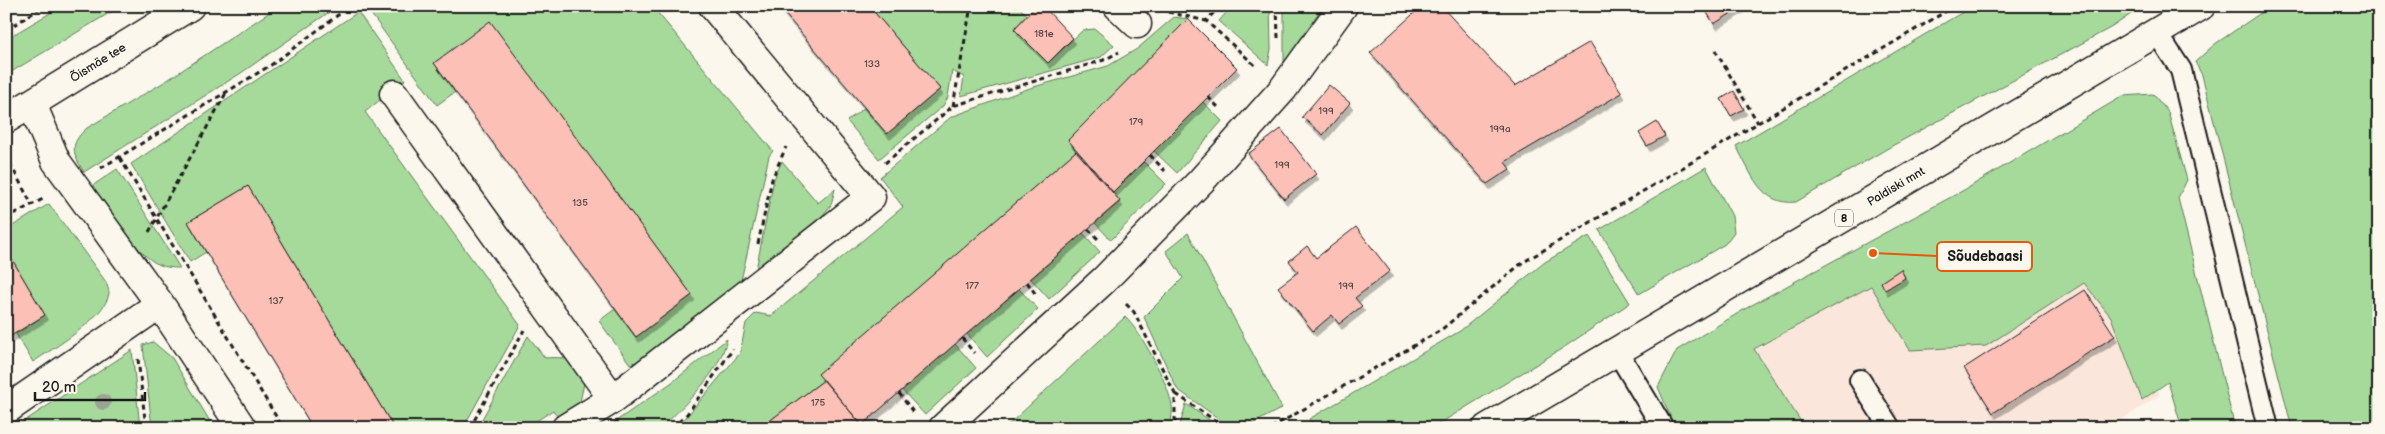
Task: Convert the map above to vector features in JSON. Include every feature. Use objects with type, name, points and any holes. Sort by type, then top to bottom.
[{"type":"street","name":"Õismäe tee","points":[[6,119],[190,6]]},
{"type":"street","points":[[566,428],[613,399],[870,197],[861,183],[713,6]]},
{"type":"street","points":[[943,428],[1104,280],[1201,181],[1283,89],[1343,6]]},
{"type":"street","name":"Paldiski mnt","points":[[1487,428],[2201,6]]},
{"type":"street","points":[[394,94],[613,399]]},
{"type":"street","points":[[32,104],[56,161],[160,304],[242,428]]},
{"type":"street","points":[[6,410],[160,304]]},
{"type":"lane","points":[[2157,33],[2181,70],[2268,428]]},
{"type":"lane","points":[[1617,351],[1664,428]]},
{"type":"lane","points":[[1860,380],[1890,428]]},
{"type":"path","points":[[6,30],[44,6]]},
{"type":"path","points":[[6,218],[120,158],[271,65],[350,6]]},
{"type":"path","points":[[953,106],[971,6]]},
{"type":"path","points":[[1206,21],[1220,6]]},
{"type":"path","points":[[1271,428],[1441,330],[1522,263],[1955,6]]},
{"type":"path","points":[[1164,12],[1206,21],[1260,70]]},
{"type":"path","points":[[1715,50],[1758,123]]},
{"type":"path","points":[[861,183],[953,106],[1104,60],[1120,52]]},
{"type":"path","points":[[130,262],[227,92]]},
{"type":"path","points":[[6,156],[32,205]]},
{"type":"path","points":[[1150,156],[1169,174]]},
{"type":"path","points":[[120,158],[283,428]]},
{"type":"path","points":[[1104,280],[1134,312],[1175,394],[1175,428]]},
{"type":"path","points":[[470,428],[524,330],[535,290]]},
{"type":"path","points":[[133,322],[146,428]]},
{"type":"path","points":[[899,393],[916,416]]},
{"type":"path","points":[[1175,394],[1226,428]]},
{"type":"shaded area","points":[[2051,178],[2160,395],[2109,428],[1621,428]]},
{"type":"green space","points":[[62,6],[121,6],[6,75],[6,39]]},
{"type":"green space","points":[[279,6],[338,6],[241,73],[84,172],[74,149],[77,139],[87,128],[166,81]]},
{"type":"green space","points":[[367,6],[652,6],[773,151],[769,156],[740,285],[643,360],[630,364],[599,321],[615,309],[636,337],[692,295],[490,22],[434,63],[455,92],[437,105]]},
{"type":"green space","points":[[869,6],[1018,6],[1027,15],[1014,29],[1048,63],[1083,30],[1095,29],[1114,45],[1101,57],[961,96],[964,77],[952,71],[948,97],[943,106],[879,159],[847,121],[864,108],[887,134],[940,89]]},
{"type":"green space","points":[[1232,6],[1270,6],[1271,49],[1268,65],[1219,21]]},
{"type":"green space","points":[[1284,6],[1323,6],[1284,64]]},
{"type":"green space","points":[[1973,6],[2143,6],[2112,27],[1890,147],[1796,202],[1784,202],[1774,199],[1758,185],[1736,146]]},
{"type":"green space","points":[[2271,6],[2379,6],[2379,428],[2292,428],[2202,75],[2195,62],[2215,44]]},
{"type":"green space","points":[[358,12],[405,80],[365,112],[520,325],[463,428],[394,428],[248,186],[188,222],[206,252],[190,262],[131,164]]},
{"type":"green space","points":[[1174,17],[1188,19],[1069,140],[1076,151],[819,374],[824,380],[760,428],[677,428],[740,353],[746,323],[756,313],[771,316],[903,207],[880,177],[951,117],[1030,88],[1108,66],[1137,49]]},
{"type":"green space","points":[[2153,94],[2168,112],[2187,180],[2178,198],[2235,428],[2182,428],[2168,382],[2142,400],[2111,317],[2084,283],[1986,346],[1910,350],[1871,286],[1754,349],[1805,428],[1675,428],[1658,387],[1677,350],[1750,306],[1964,190],[2123,96]]},
{"type":"green space","points":[[1203,102],[1222,121],[1177,173],[1154,151]]},
{"type":"green space","points":[[782,161],[818,203],[835,189],[831,205],[822,216],[756,270],[774,179]]},
{"type":"green space","points":[[1144,162],[1166,184],[1111,240],[1095,223],[1120,202],[1113,192]]},
{"type":"green space","points":[[1706,167],[1732,216],[1734,232],[1725,244],[1639,294],[1599,230]]},
{"type":"green space","points":[[117,169],[180,268],[160,265],[146,256],[113,216],[92,186]]},
{"type":"green space","points":[[49,204],[106,282],[109,293],[106,303],[89,322],[65,341],[33,362],[16,334],[45,315],[10,256],[6,258],[6,230]]},
{"type":"green space","points":[[1083,233],[1100,252],[1049,299],[1031,279]]},
{"type":"green space","points":[[1188,233],[1282,408],[1245,428],[1232,428],[1177,389],[1144,317],[1183,278],[1166,251]]},
{"type":"green space","points":[[1589,236],[1630,303],[1563,348],[1432,428],[1315,428],[1309,419],[1460,331],[1545,262]]},
{"type":"green space","points":[[1019,289],[1038,309],[987,357],[967,334]]},
{"type":"green space","points":[[1125,317],[1139,334],[1165,383],[1172,405],[1170,428],[1005,428]]},
{"type":"green space","points":[[528,336],[545,358],[566,359],[574,365],[584,383],[580,402],[559,419],[553,410],[526,428],[477,428]]},
{"type":"green space","points":[[727,339],[723,352],[710,376],[662,428],[606,428],[671,383]]},
{"type":"green space","points":[[153,342],[172,358],[214,428],[152,428],[143,345]]},
{"type":"green space","points":[[955,344],[976,368],[925,415],[902,390]]},
{"type":"green space","points":[[132,350],[140,428],[14,428]]},
{"type":"green space","points":[[1186,404],[1221,428],[1179,428]]},
{"type":"building","points":[[778,6],[869,6],[940,89],[887,134]]},
{"type":"building","points":[[1036,6],[1043,6],[1073,38],[1048,63],[1014,29]]},
{"type":"building","points":[[1422,6],[1441,6],[1515,86],[1590,42],[1622,93],[1505,162],[1510,169],[1487,184],[1370,53]]},
{"type":"building","points":[[1703,6],[1743,6],[1714,24]]},
{"type":"building","points":[[1188,19],[1237,68],[1113,192],[1068,140]]},
{"type":"building","points":[[490,21],[692,295],[636,337],[434,63]]},
{"type":"building","points":[[1329,85],[1350,103],[1323,135],[1302,117]]},
{"type":"building","points":[[1734,91],[1744,109],[1731,116],[1721,99]]},
{"type":"building","points":[[1657,122],[1665,136],[1647,146],[1639,133]]},
{"type":"building","points":[[1281,129],[1316,174],[1284,199],[1248,154]]},
{"type":"building","points":[[1076,151],[1120,201],[862,425],[818,374]]},
{"type":"building","points":[[248,186],[394,428],[313,428],[188,222]]},
{"type":"building","points":[[1356,227],[1390,271],[1355,298],[1362,306],[1339,324],[1332,315],[1313,331],[1278,287],[1298,272],[1289,261],[1307,246],[1316,258]]},
{"type":"building","points":[[10,256],[45,315],[6,339],[6,258]]},
{"type":"building","points":[[1901,269],[1905,278],[1885,290],[1881,282]]},
{"type":"building","points":[[2085,290],[2115,336],[1993,413],[1964,368]]},
{"type":"building","points":[[824,380],[864,428],[760,428]]},
{"type":"place","name":"Sõudebaasi","points":[[1873,253]]}]
